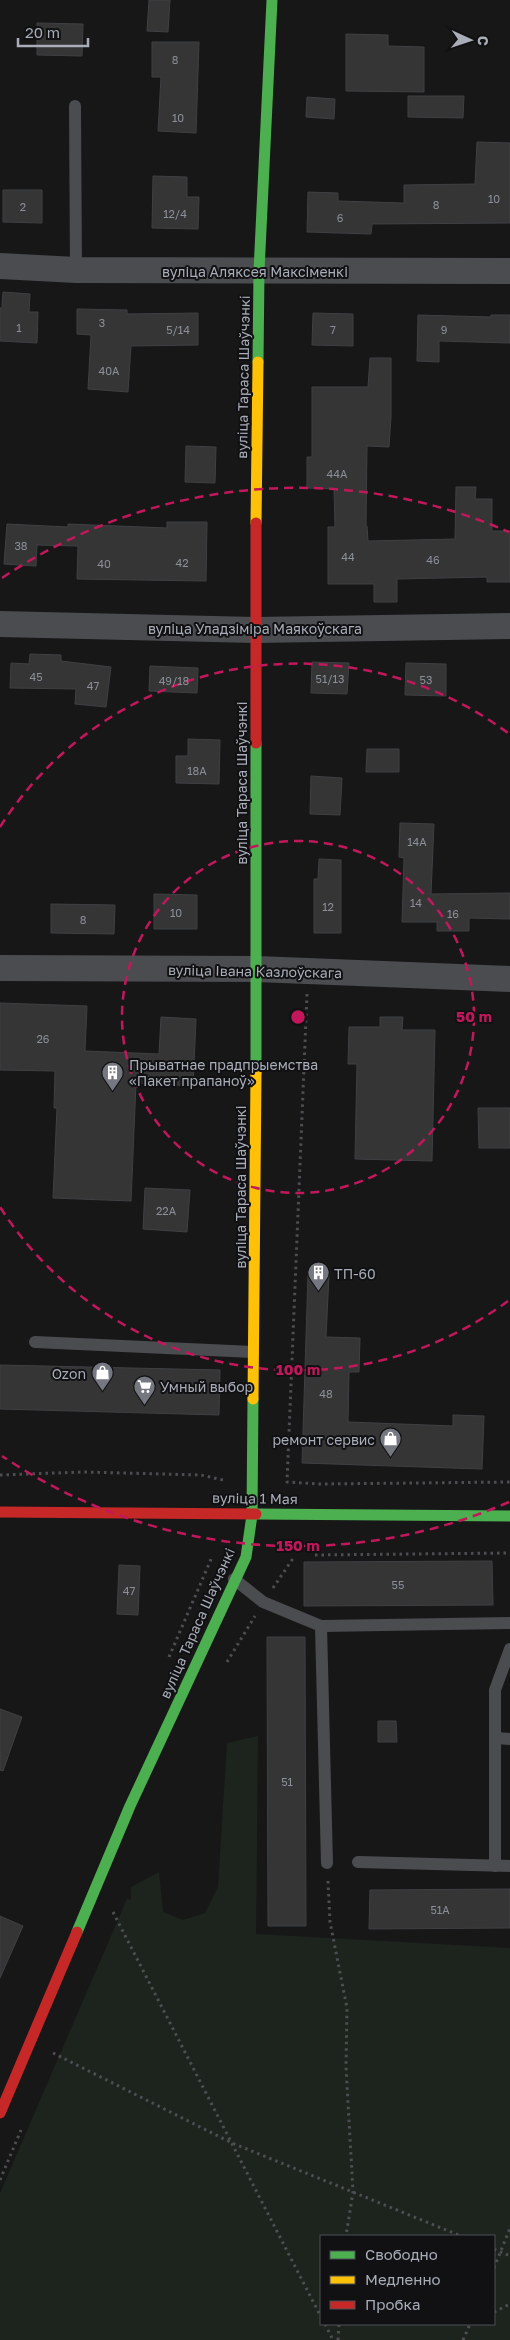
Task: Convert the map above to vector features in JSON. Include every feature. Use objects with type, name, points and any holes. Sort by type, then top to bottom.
[{"type":"street","name":"вуліца Тараса Шаўчэнкі","points":[[0,2113],[130,1806],[246,1557],[252,1516],[257,969],[255,630],[259,271],[272,0]]},
{"type":"street","name":"вуліца Аляксея Максіменкі","points":[[0,266],[76,270],[510,271]]},
{"type":"street","name":"вуліца Уладзіміра Маякоўскага","points":[[0,624],[255,630],[510,626]]},
{"type":"street","name":"вуліца Івана Казлоўскага","points":[[0,968],[257,969],[510,979]]},
{"type":"street","name":"вуліца 1 Мая","points":[[0,1512],[200,1513],[252,1516],[317,1514],[510,1516]]},
{"type":"lane","points":[[75,106],[76,270]]},
{"type":"lane","points":[[35,1342],[254,1352]]},
{"type":"lane","points":[[234,1580],[263,1602],[321,1626],[510,1623]]},
{"type":"lane","points":[[321,1626],[327,1863]]},
{"type":"lane","points":[[495,1866],[495,1690],[510,1650]]},
{"type":"lane","points":[[495,1738],[510,1739]]},
{"type":"lane","points":[[358,1862],[510,1866]]},
{"type":"path","points":[[308,972],[287,1482],[320,1484],[510,1482]]},
{"type":"path","points":[[0,1475],[83,1472],[201,1475],[223,1480]]},
{"type":"path","points":[[315,1555],[510,1554]]},
{"type":"path","points":[[224,1667],[263,1602],[294,1557]]},
{"type":"path","points":[[327,1863],[330,1922],[347,2008],[346,2067],[353,2192],[346,2235]]},
{"type":"path","points":[[116,1903],[112,1912],[320,2315]]},
{"type":"path","points":[[53,2053],[232,2143],[459,2235]]},
{"type":"path","points":[[495,2266],[510,2228]]},
{"type":"path","points":[[495,2249],[510,2256]]},
{"type":"path","points":[[495,2312],[510,2304]]},
{"type":"path","points":[[326,2325],[333,2340]]},
{"type":"path","points":[[338,2340],[339,2325]]},
{"type":"path","points":[[463,2340],[470,2325]]},
{"type":"shaded area","points":[[258,1736],[256,1934],[510,1948],[510,2340],[0,2340],[0,2193],[127,1899],[131,1900],[131,1887],[159,1872],[163,1912],[183,1920],[205,1913],[218,1887],[227,1743]]},
{"type":"building","points":[[149,0],[170,0],[168,32],[147,31]]},
{"type":"building","points":[[37,23],[83,24],[82,56],[37,55]]},
{"type":"building","points":[[346,34],[388,35],[388,46],[424,47],[424,92],[346,91]]},
{"type":"building","points":[[152,42],[199,42],[196,133],[158,131],[161,77],[152,77]]},
{"type":"building","points":[[408,96],[464,96],[463,118],[408,117]]},
{"type":"building","points":[[307,97],[335,99],[334,119],[306,117]]},
{"type":"building","points":[[477,142],[510,143],[510,223],[372,224],[371,234],[307,232],[308,192],[338,193],[338,201],[404,203],[404,185],[475,184]]},
{"type":"building","points":[[153,176],[187,177],[187,197],[199,197],[198,229],[152,228]]},
{"type":"building","points":[[3,190],[42,190],[42,223],[3,222]]},
{"type":"building","points":[[3,292],[30,294],[29,312],[38,312],[37,343],[0,341],[0,308],[2,308]]},
{"type":"building","points":[[77,309],[127,310],[127,314],[198,313],[198,345],[131,346],[128,392],[88,389],[91,335],[77,334]]},
{"type":"building","points":[[313,313],[353,314],[353,346],[312,345]]},
{"type":"building","points":[[418,315],[491,317],[491,315],[510,315],[510,343],[439,341],[439,362],[417,361]]},
{"type":"building","points":[[370,358],[391,358],[391,417],[389,447],[367,446],[366,526],[368,541],[455,539],[456,487],[476,487],[475,499],[492,499],[492,531],[510,531],[510,582],[487,582],[487,577],[397,579],[397,602],[374,602],[374,584],[328,584],[328,527],[335,527],[334,489],[307,488],[307,457],[312,457],[312,387],[368,387]]},
{"type":"building","points":[[186,446],[216,447],[215,483],[185,482]]},
{"type":"building","points":[[167,522],[207,522],[206,581],[77,579],[78,546],[37,545],[36,566],[4,564],[7,524],[68,527],[68,524],[167,528]]},
{"type":"building","points":[[30,654],[61,655],[61,661],[111,667],[106,707],[75,704],[76,689],[10,688],[11,663],[29,664]]},
{"type":"building","points":[[312,662],[349,663],[347,694],[311,693]]},
{"type":"building","points":[[406,663],[446,664],[446,696],[405,695]]},
{"type":"building","points":[[150,666],[198,668],[197,693],[149,691]]},
{"type":"building","points":[[188,739],[220,740],[219,784],[176,783],[176,756],[188,756]]},
{"type":"building","points":[[367,749],[399,749],[399,772],[366,772]]},
{"type":"building","points":[[311,776],[342,778],[340,815],[310,814]]},
{"type":"building","points":[[400,823],[434,824],[431,894],[510,893],[510,919],[469,918],[469,931],[437,931],[437,922],[402,922],[404,858],[399,857]]},
{"type":"building","points":[[319,859],[341,860],[341,933],[314,933],[314,879],[318,879]]},
{"type":"building","points":[[154,894],[197,895],[197,929],[154,929]]},
{"type":"building","points":[[51,904],[115,905],[114,934],[51,933]]},
{"type":"building","points":[[0,1003],[87,1006],[85,1051],[159,1054],[161,1017],[196,1019],[193,1086],[136,1083],[131,1201],[53,1198],[57,1108],[54,1108],[55,1071],[0,1070]]},
{"type":"building","points":[[380,1017],[403,1017],[402,1030],[435,1030],[432,1161],[355,1159],[357,1064],[348,1064],[349,1027],[380,1027]]},
{"type":"building","points":[[478,1108],[510,1108],[510,1148],[479,1148]]},
{"type":"building","points":[[145,1188],[190,1190],[187,1232],[143,1229]]},
{"type":"building","points":[[308,1274],[329,1275],[326,1337],[360,1338],[359,1372],[349,1372],[348,1422],[453,1426],[453,1415],[484,1416],[482,1469],[302,1463]]},
{"type":"building","points":[[0,1365],[220,1370],[219,1415],[0,1409]]},
{"type":"building","points":[[492,1561],[493,1605],[304,1606],[304,1562]]},
{"type":"building","points":[[119,1565],[140,1566],[138,1615],[117,1614]]},
{"type":"building","points":[[267,1637],[305,1637],[306,1926],[268,1926]]},
{"type":"building","points":[[0,1709],[22,1717],[3,1771],[0,1770]]},
{"type":"building","points":[[378,1721],[396,1721],[397,1742],[378,1742]]},
{"type":"building","points":[[510,1889],[510,1928],[369,1929],[370,1890]]},
{"type":"building","points":[[0,1916],[23,1926],[0,1978]]},
{"type":"traffic: fast","points":[[258,362],[259,271],[272,0]]},
{"type":"traffic: fast","points":[[256,743],[256,1073]]},
{"type":"traffic: fast","points":[[77,1932],[130,1806],[246,1557],[252,1515],[253,1399]]},
{"type":"traffic: fast","points":[[256,1514],[510,1516]]},
{"type":"traffic: slow","points":[[256,523],[258,362]]},
{"type":"traffic: slow","points":[[253,1399],[256,1073]]},
{"type":"traffic: jam","points":[[256,523],[256,743]]},
{"type":"traffic: jam","points":[[0,1512],[256,1514]]},
{"type":"traffic: jam","points":[[0,2113],[77,1932]]},
{"type":"place","name":"Прыватнае прадпрыемства «Пакет прапаноў»","points":[[113,1091]]},
{"type":"place","name":"ТП-60","points":[[318,1292]]},
{"type":"place","name":"Ozon","points":[[102,1392]]},
{"type":"place","name":"Умный выбор","points":[[144,1405]]},
{"type":"place","name":"ремонт сервис","points":[[391,1458]]}]
